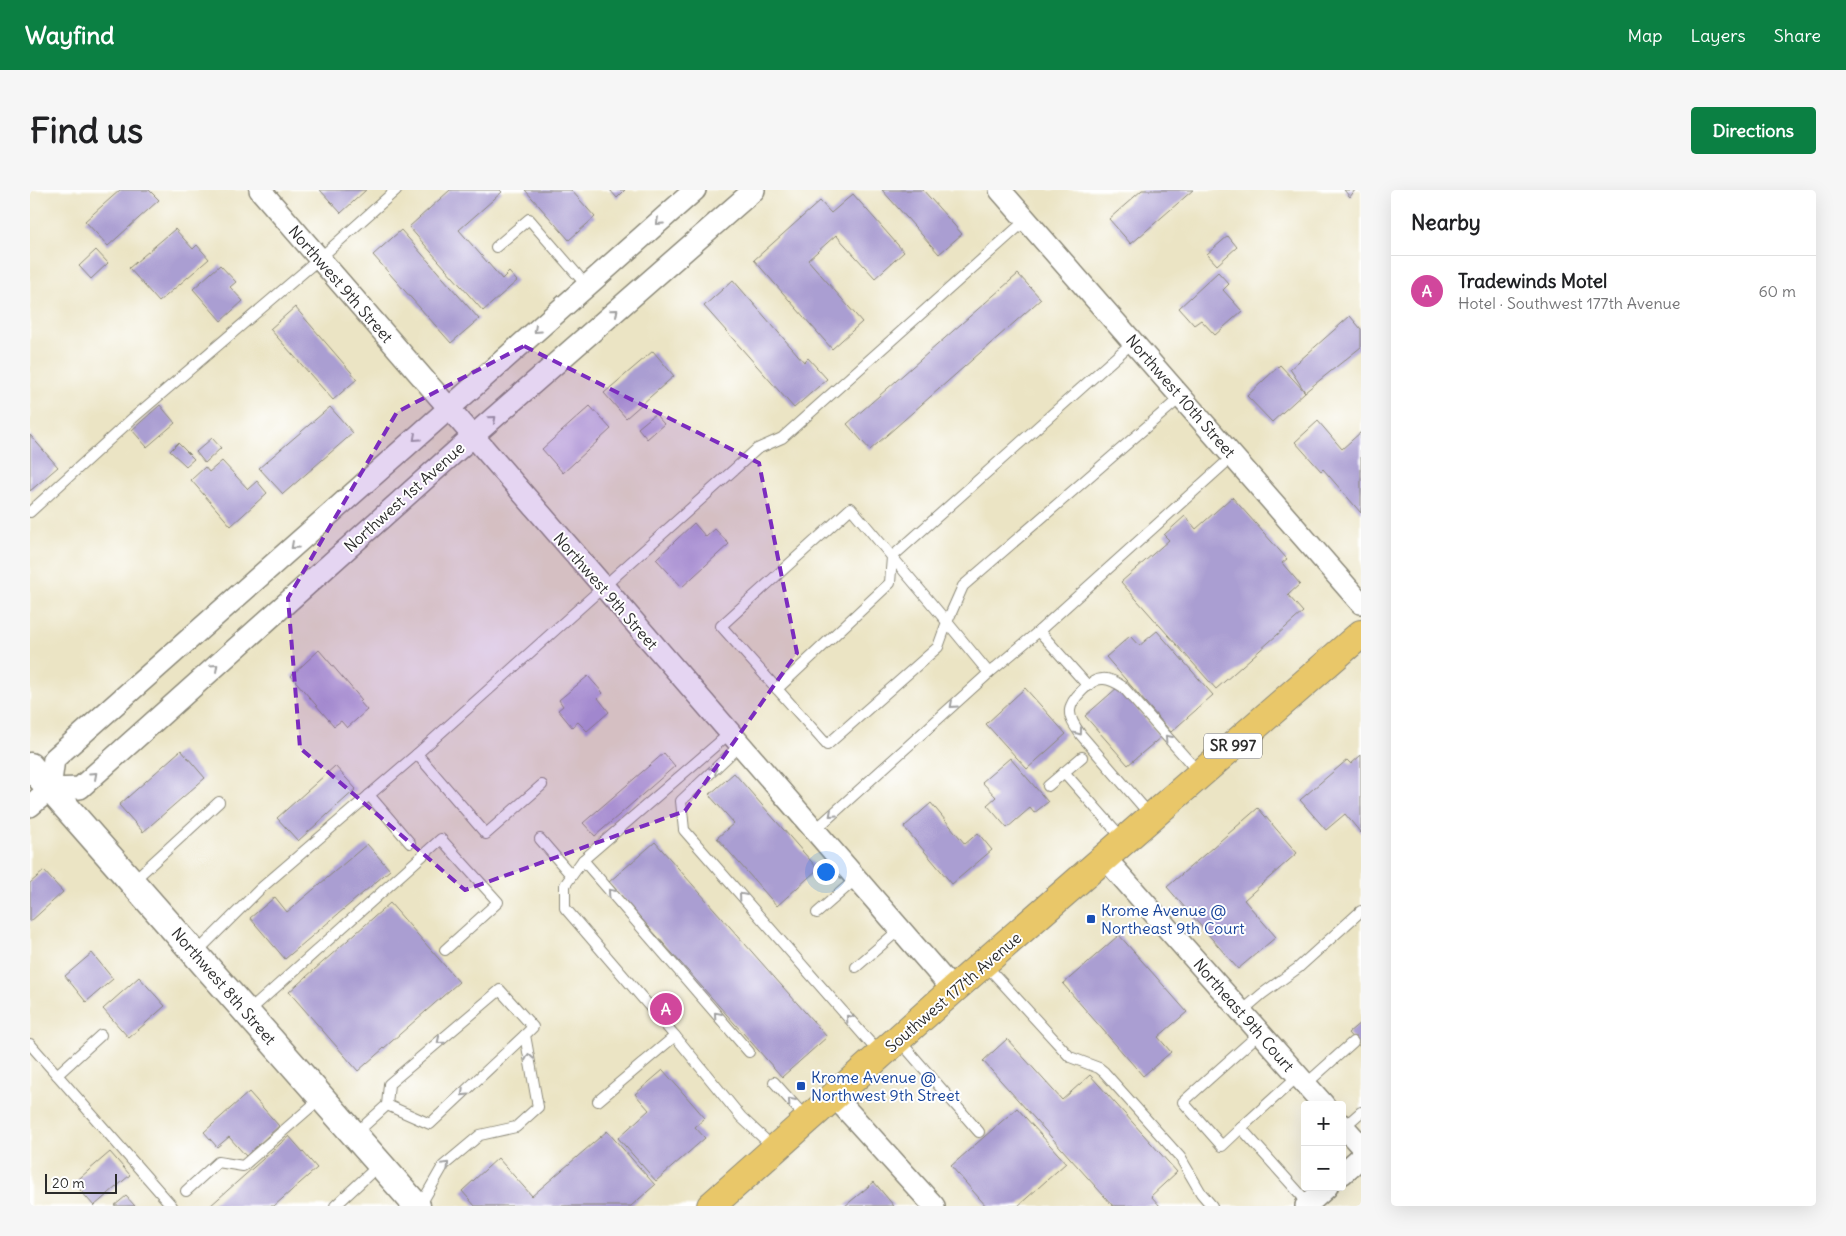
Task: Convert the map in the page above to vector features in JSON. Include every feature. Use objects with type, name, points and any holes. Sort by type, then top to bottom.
[{"type":"highway","name":"SR 997","points":[[1114,849],[1361,634]]},
{"type":"highway","name":"Southwest 177th Avenue","points":[[711,1206],[1114,849]]},
{"type":"street","name":"Northwest 9th Street","points":[[260,190],[953,990]]},
{"type":"street","points":[[30,806],[50,789],[54,759],[695,190]]},
{"type":"street","name":"Northwest 1st Avenue","points":[[50,789],[80,788],[473,436],[754,190]]},
{"type":"street","name":"Northwest 10th Street","points":[[1000,190],[1361,603]]},
{"type":"street","name":"Northwest 8th Street","points":[[30,766],[354,1135],[419,1206]]},
{"type":"street","name":"Northeast 9th Court","points":[[1114,849],[1241,1012],[1320,1101]]},
{"type":"street","points":[[834,1096],[934,1206]]},
{"type":"street","points":[[1346,1129],[1361,1146]]},
{"type":"street","points":[[1346,1170],[1361,1157]]},
{"type":"street","points":[[1308,1205],[1323,1191]]},
{"type":"lane","points":[[30,512],[133,418],[319,259],[396,190]]},
{"type":"lane","points":[[496,247],[529,219],[587,286]]},
{"type":"lane","points":[[196,954],[260,889],[417,754],[757,449],[782,438],[1026,220]]},
{"type":"lane","points":[[777,688],[890,583],[892,557],[1133,342]]},
{"type":"lane","points":[[989,673],[947,622],[851,508],[722,626],[827,744],[938,647],[947,622],[964,586],[1181,396]]},
{"type":"lane","points":[[814,831],[1233,456]]},
{"type":"lane","points":[[1039,631],[1088,686]]},
{"type":"lane","points":[[1152,816],[1081,735],[1073,723],[1070,710],[1074,698],[1100,679],[1109,680],[1123,687],[1200,774]]},
{"type":"lane","points":[[735,739],[583,860],[565,885],[564,908],[675,1036],[740,1116],[775,1149]]},
{"type":"lane","points":[[735,739],[681,801],[684,830],[890,1047],[979,1132]]},
{"type":"lane","points":[[417,754],[486,834],[542,785]]},
{"type":"lane","points":[[1048,786],[1082,757]]},
{"type":"lane","points":[[1064,772],[1114,849]]},
{"type":"lane","points":[[369,795],[410,843]]},
{"type":"lane","points":[[132,882],[219,802]]},
{"type":"lane","points":[[248,1013],[441,839],[498,902],[445,950]]},
{"type":"lane","points":[[540,839],[571,875]]},
{"type":"lane","points":[[583,860],[749,1052]]},
{"type":"lane","points":[[817,913],[856,879]]},
{"type":"lane","points":[[1241,1012],[1298,968],[1361,911]]},
{"type":"lane","points":[[856,967],[900,930]]},
{"type":"lane","points":[[984,963],[1070,1058],[1099,1068],[1104,1072],[1180,1157],[1201,1193],[1212,1206]]},
{"type":"lane","points":[[354,1135],[388,1105],[389,1084],[500,990],[533,1027],[430,1124],[388,1105]]},
{"type":"lane","points":[[1260,1033],[1183,1102],[1222,1146],[1241,1128],[1353,1042]]},
{"type":"lane","points":[[57,1075],[101,1035]]},
{"type":"lane","points":[[419,1206],[443,1166],[480,1135],[516,1128],[538,1107],[525,1035]]},
{"type":"lane","points":[[598,1101],[675,1036]]},
{"type":"lane","points":[[30,1044],[172,1206]]},
{"type":"lane","points":[[774,1082],[808,1120]]},
{"type":"lane","points":[[186,1191],[218,1162],[243,1166],[322,1098]]},
{"type":"lane","points":[[1346,1124],[1361,1112]]},
{"type":"lane","points":[[1241,1128],[1308,1205]]},
{"type":"lane","points":[[335,1206],[380,1164]]},
{"type":"highlighted area","points":[[524,346],[759,463],[797,653],[685,811],[465,890],[300,748],[288,598],[397,412]]},
{"type":"building","points":[[120,190],[149,190],[159,200],[108,246],[85,221]]},
{"type":"building","points":[[320,190],[366,190],[341,213]]},
{"type":"building","points":[[450,190],[500,190],[502,192],[459,230],[502,279],[509,272],[517,281],[483,311],[409,227]]},
{"type":"building","points":[[525,190],[571,190],[595,217],[569,240]]},
{"type":"building","points":[[610,190],[625,190],[617,198]]},
{"type":"building","points":[[882,190],[923,190],[962,234],[939,254]]},
{"type":"building","points":[[1142,190],[1193,190],[1131,244],[1109,219]]},
{"type":"building","points":[[1344,190],[1355,190],[1350,197]]},
{"type":"building","points":[[853,194],[904,252],[875,278],[836,235],[808,260],[862,322],[832,349],[754,260],[820,201],[831,213]]},
{"type":"building","points":[[175,229],[193,249],[197,245],[209,259],[159,302],[129,268]]},
{"type":"building","points":[[401,230],[479,319],[451,343],[373,255]]},
{"type":"building","points":[[1228,236],[1237,247],[1217,265],[1207,254]]},
{"type":"building","points":[[96,250],[108,263],[91,279],[79,266]]},
{"type":"building","points":[[220,265],[236,282],[230,287],[243,301],[221,321],[193,289]]},
{"type":"building","points":[[1218,272],[1229,284],[1223,290],[1242,311],[1215,335],[1201,320],[1194,325],[1179,308]]},
{"type":"building","points":[[1018,274],[1041,299],[870,450],[847,424]]},
{"type":"building","points":[[733,280],[804,362],[808,358],[827,379],[794,408],[704,306]]},
{"type":"building","points":[[295,307],[357,379],[333,400],[270,329]]},
{"type":"building","points":[[1350,316],[1361,329],[1361,347],[1305,392],[1290,369]]},
{"type":"building","points":[[653,351],[674,376],[626,418],[604,393]]},
{"type":"building","points":[[1280,365],[1305,392],[1272,422],[1247,396]]},
{"type":"building","points":[[160,405],[175,423],[147,447],[132,430]]},
{"type":"building","points":[[590,406],[611,429],[563,473],[542,449]]},
{"type":"building","points":[[330,407],[353,433],[283,494],[259,468]]},
{"type":"building","points":[[655,414],[664,424],[647,439],[638,428]]},
{"type":"building","points":[[1318,421],[1342,449],[1361,432],[1361,513],[1323,469],[1321,471],[1295,442]]},
{"type":"building","points":[[30,435],[58,467],[30,491]]},
{"type":"building","points":[[212,438],[221,448],[205,463],[196,452]]},
{"type":"building","points":[[178,443],[194,459],[186,466],[170,451]]},
{"type":"building","points":[[222,461],[248,489],[257,481],[267,493],[231,526],[191,480],[205,467],[209,472]]},
{"type":"building","points":[[1232,497],[1287,559],[1282,563],[1300,584],[1288,595],[1303,612],[1216,689],[1121,582],[1169,540],[1164,535],[1185,516],[1196,529]]},
{"type":"building","points":[[694,523],[706,537],[715,529],[729,544],[682,587],[656,559]]},
{"type":"building","points":[[1157,631],[1213,695],[1171,732],[1106,657],[1130,636],[1139,646]]},
{"type":"building","points":[[319,650],[362,700],[360,702],[367,710],[347,728],[341,721],[334,726],[291,676]]},
{"type":"building","points":[[588,676],[603,693],[598,698],[609,712],[587,731],[578,722],[572,727],[558,710],[563,706],[559,700]]},
{"type":"building","points":[[1118,687],[1161,737],[1128,765],[1085,716]]},
{"type":"building","points":[[1025,688],[1066,734],[1027,769],[986,724]]},
{"type":"building","points":[[181,750],[205,778],[143,832],[119,805]]},
{"type":"building","points":[[664,753],[675,766],[595,836],[583,823]]},
{"type":"building","points":[[1361,755],[1361,833],[1345,814],[1326,830],[1300,800],[1347,760],[1351,764]]},
{"type":"building","points":[[1010,758],[1048,802],[1034,813],[1030,808],[1007,828],[987,805],[996,797],[982,782]]},
{"type":"building","points":[[335,766],[356,789],[298,841],[277,818]]},
{"type":"building","points":[[734,773],[818,869],[777,906],[717,838],[734,823],[709,795]]},
{"type":"building","points":[[931,803],[965,844],[978,833],[992,850],[952,884],[904,827]]},
{"type":"building","points":[[1258,808],[1297,853],[1244,900],[1276,937],[1238,969],[1167,887]]},
{"type":"building","points":[[655,842],[827,1037],[782,1077],[609,882]]},
{"type":"building","points":[[367,844],[390,870],[285,959],[250,918],[275,897],[287,912]]},
{"type":"building","points":[[44,871],[63,892],[30,922],[30,883]]},
{"type":"building","points":[[390,903],[459,982],[358,1071],[289,992]]},
{"type":"building","points":[[1119,935],[1187,1012],[1158,1037],[1171,1052],[1143,1076],[1063,984]]},
{"type":"building","points":[[92,953],[113,979],[86,1002],[65,976]]},
{"type":"building","points":[[139,977],[165,1006],[129,1038],[103,1009]]},
{"type":"building","points":[[1361,1022],[1361,1048],[1348,1033]]},
{"type":"building","points":[[1007,1039],[1062,1100],[1090,1075],[1177,1172],[1151,1196],[1160,1206],[1113,1206],[983,1061]]},
{"type":"building","points":[[663,1070],[705,1118],[695,1127],[705,1138],[656,1181],[618,1138],[649,1110],[635,1094]]},
{"type":"building","points":[[249,1092],[279,1126],[246,1156],[229,1137],[217,1147],[204,1132]]},
{"type":"building","points":[[1017,1108],[1066,1163],[1018,1206],[986,1206],[951,1166]]},
{"type":"building","points":[[607,1131],[655,1185],[631,1206],[475,1206],[462,1191],[498,1158],[532,1196]]},
{"type":"building","points":[[289,1136],[317,1168],[274,1206],[210,1206]]},
{"type":"building","points":[[110,1152],[130,1175],[94,1206],[74,1183]]},
{"type":"building","points":[[874,1182],[894,1206],[845,1206]]},
{"type":"building","points":[[126,1196],[135,1206],[114,1206]]},
{"type":"place","name":"Krome Avenue @ Northeast 9th Court","points":[[1091,919]]},
{"type":"place","name":"Tradewinds Motel","points":[[666,1009]]},
{"type":"place","name":"Krome Avenue @ Northwest 9th Street","points":[[801,1086]]}]
